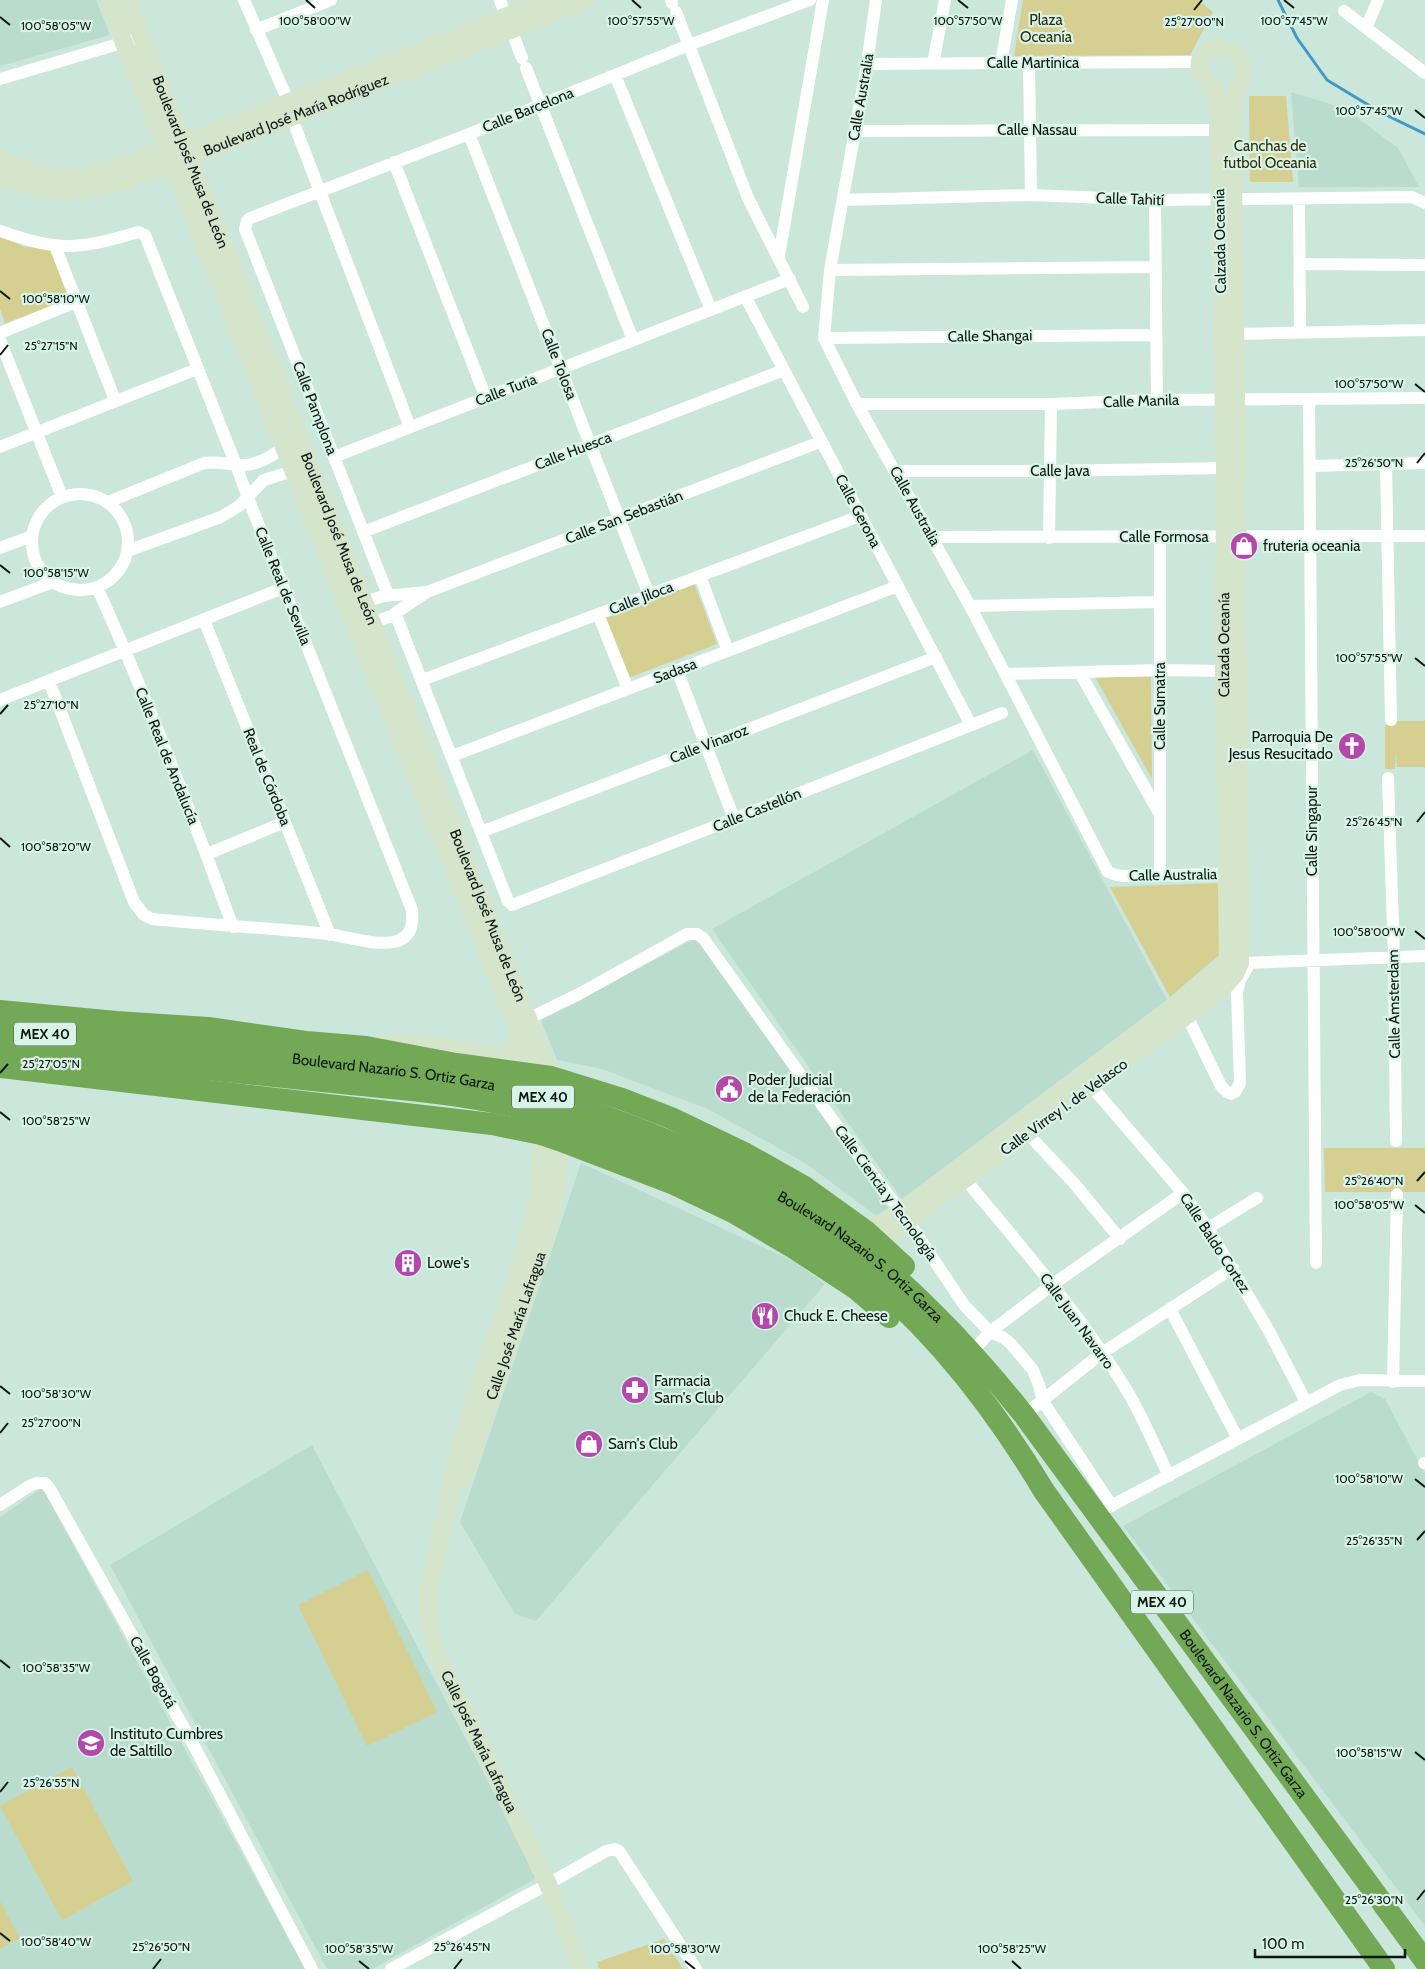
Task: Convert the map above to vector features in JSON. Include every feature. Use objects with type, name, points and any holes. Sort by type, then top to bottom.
[{"type":"highway","points":[[0,1011],[116,1022],[208,1028],[306,1042],[366,1047],[484,1069],[541,1075],[622,1098],[671,1118],[746,1154],[804,1186],[872,1253]]},
{"type":"highway","points":[[116,1022],[165,1050]]},
{"type":"highway","name":"Boulevard Nazario S. Ortiz Garza","points":[[0,1030],[90,1038],[165,1050],[440,1076],[479,1082],[545,1098],[622,1122],[681,1146],[742,1175],[820,1219],[872,1253],[1024,1415],[1104,1510],[1425,1961]]},
{"type":"highway","name":"Boulevard Nazario S. Ortiz Garza","points":[[0,1048],[121,1059],[165,1050]]},
{"type":"highway","points":[[121,1059],[194,1090]]},
{"type":"highway","points":[[0,1067],[492,1124],[550,1137],[674,1184],[733,1212],[794,1248],[855,1288],[882,1310],[940,1366],[999,1434],[1044,1491]]},
{"type":"highway","points":[[484,1069],[498,1081],[503,1099],[498,1117],[492,1124]]},
{"type":"highway","points":[[586,1151],[584,1140],[588,1125],[606,1106],[622,1098]]},
{"type":"highway","points":[[965,1354],[992,1400],[1068,1500],[1401,1969]]},
{"type":"highway","name":"Boulevard Nazario S. Ortiz Garza","points":[[965,1354],[1044,1491],[1384,1969]]},
{"type":"main road","name":"Boulevard José Musa de León","points":[[107,0],[123,42],[177,154],[254,348],[364,602],[524,1025],[541,1075],[550,1137]]},
{"type":"main road","name":"Boulevard José Musa de León","points":[[127,0],[142,38],[177,154]]},
{"type":"main road","name":"Boulevard José María Rodríguez","points":[[0,159],[45,175],[82,177],[177,154],[293,115],[505,15],[548,0]]},
{"type":"main road","name":"Boulevard José María Rodríguez","points":[[505,15],[586,0]]},
{"type":"main road","name":"Calzada Oceanía","points":[[1231,537],[1225,468],[1229,400],[1236,334],[1227,200],[1218,130],[1217,97],[1201,74],[1200,62],[1208,51],[1218,48],[1231,50],[1242,64],[1242,75],[1232,101],[1227,200],[1229,400],[1231,537],[1231,671],[1226,874],[1239,963]]},
{"type":"main road","name":"Boulevard José María Rodríguez","points":[[0,176],[32,188],[66,193],[111,184],[177,154]]},
{"type":"main road","name":"Boulevard José Musa de León","points":[[254,348],[293,472],[524,1025]]},
{"type":"main road","points":[[334,573],[346,590],[358,614],[372,623]]},
{"type":"main road","name":"Calzada Oceanía","points":[[1231,671],[1239,963]]},
{"type":"main road","name":"Calle Virrey I. de Velasco","points":[[872,1253],[904,1216],[1184,1009],[1226,986],[1235,974],[1239,963]]},
{"type":"main road","points":[[366,1047],[401,1042],[503,1056],[510,1053],[524,1025]]},
{"type":"main road","name":"Calle Virrey I. de Velasco","points":[[904,1216],[965,1179],[1028,1133],[1086,1081]]},
{"type":"main road","name":"Calle José María Lafragua","points":[[448,1504],[460,1492],[550,1226],[555,1197],[550,1137]]},
{"type":"main road","name":"Calle José María Lafragua","points":[[550,1137],[538,1198],[514,1286],[478,1388],[450,1487],[448,1504],[428,1592],[430,1624],[437,1655],[548,1884],[581,1969]]},
{"type":"main road","points":[[514,1286],[526,1267],[541,1255]]},
{"type":"street","points":[[244,0],[293,115],[319,191],[410,427]]},
{"type":"street","points":[[256,30],[331,0]]},
{"type":"street","name":"Calle Barcelona","points":[[247,221],[250,218],[469,134],[689,44],[810,0]]},
{"type":"street","points":[[779,256],[823,0]]},
{"type":"street","name":"Calle Australia","points":[[876,0],[867,64],[830,270],[824,338],[857,404],[970,606],[1108,872],[1124,876],[1226,874]]},
{"type":"street","points":[[933,64],[945,0]]},
{"type":"street","points":[[1002,63],[1012,0]]},
{"type":"street","points":[[1366,28],[1378,0]]},
{"type":"street","points":[[673,5],[748,198],[779,256],[803,307]]},
{"type":"street","points":[[1344,11],[1425,73]]},
{"type":"street","points":[[505,15],[633,340]]},
{"type":"street","points":[[0,79],[142,38]]},
{"type":"street","name":"Calle Martinica","points":[[867,64],[1200,62]]},
{"type":"street","points":[[1030,63],[1031,196]]},
{"type":"street","points":[[615,75],[711,310]]},
{"type":"street","name":"Calle Nassau","points":[[855,131],[1218,130]]},
{"type":"street","name":"Calle Tolosa","points":[[469,134],[649,595]]},
{"type":"street","points":[[394,162],[486,398]]},
{"type":"street","name":"Calle Tahití","points":[[843,200],[1031,196],[1155,200],[1421,200]]},
{"type":"street","points":[[1300,199],[1300,333]]},
{"type":"street","points":[[1155,200],[1157,400]]},
{"type":"street","name":"Calle Pamplona","points":[[247,221],[245,229],[388,595]]},
{"type":"street","points":[[0,231],[26,240],[55,246],[115,400]]},
{"type":"street","name":"Calle Real de Sevilla","points":[[55,246],[88,244],[138,232],[143,233],[236,465],[283,588],[412,910],[413,920],[410,930],[404,938],[387,944],[330,934]]},
{"type":"street","points":[[1300,264],[1425,265]]},
{"type":"street","points":[[830,270],[1156,267]]},
{"type":"street","name":"Calle Turia","points":[[334,457],[790,279]]},
{"type":"street","name":"Calle Gerona","points":[[745,296],[820,442],[936,656],[971,725]]},
{"type":"street","points":[[0,333],[78,301]]},
{"type":"street","points":[[1236,334],[1425,330]]},
{"type":"street","name":"Calle Shangai","points":[[824,338],[1156,334]]},
{"type":"street","points":[[0,340],[62,497]]},
{"type":"street","points":[[0,447],[197,369]]},
{"type":"street","name":"Calle Huesca","points":[[363,532],[784,370]]},
{"type":"street","name":"Calle Manila","points":[[857,404],[1051,404],[1157,400],[1425,398]]},
{"type":"street","name":"Calle Singapur","points":[[1309,399],[1316,1263]]},
{"type":"street","points":[[1049,538],[1051,404]]},
{"type":"street","name":"Calle San Sebastián","points":[[372,623],[395,614],[427,592],[820,442]]},
{"type":"street","points":[[108,502],[204,464],[214,462],[236,465],[253,464],[284,448]]},
{"type":"street","points":[[1310,466],[1425,463]]},
{"type":"street","points":[[1386,464],[1391,720]]},
{"type":"street","name":"Calle Java","points":[[896,471],[1225,468]]},
{"type":"street","points":[[128,551],[232,512],[264,480],[293,472]]},
{"type":"street","points":[[78,493],[94,495],[108,502],[121,515],[128,532],[128,551],[122,566],[111,579],[97,587],[82,590],[66,588],[53,582],[40,569],[33,554],[32,536],[37,520],[48,506],[62,497],[78,493]]},
{"type":"street","name":"Calle Jiloca","points":[[422,680],[860,516]]},
{"type":"street","points":[[0,548],[32,536]]},
{"type":"street","name":"Calle Sumatra","points":[[1160,536],[1160,875]]},
{"type":"street","name":"Calle Formosa","points":[[932,537],[1425,536]]},
{"type":"street","points":[[700,576],[728,651]]},
{"type":"street","points":[[0,602],[53,582]]},
{"type":"street","name":"Sadasa","points":[[452,756],[898,586]]},
{"type":"street","name":"Calle Real de Andalucía","points":[[97,587],[125,650],[207,854],[233,927]]},
{"type":"street","points":[[0,700],[283,588]]},
{"type":"street","name":"Calle San Sebastián","points":[[364,602],[388,595],[427,592]]},
{"type":"street","points":[[970,606],[1160,602]]},
{"type":"street","points":[[395,614],[481,832]]},
{"type":"street","points":[[598,614],[628,689]]},
{"type":"street","name":"Real de Córdoba","points":[[204,620],[330,934]]},
{"type":"street","name":"Calle Vinaroz","points":[[481,832],[936,656]]},
{"type":"street","points":[[676,670],[734,819]]},
{"type":"street","points":[[1004,674],[1160,670],[1231,671]]},
{"type":"street","points":[[1080,673],[1159,813]]},
{"type":"street","points":[[49,681],[134,902],[144,915],[152,919],[330,934]]},
{"type":"street","name":"Calle Castellón","points":[[481,832],[508,901],[512,905],[1002,713]]},
{"type":"street","name":"Calle Ámsterdam","points":[[1388,778],[1394,956],[1396,1141]]},
{"type":"street","points":[[207,854],[285,822]]},
{"type":"street","name":"Calle Ciencia y Tecnología","points":[[524,1025],[687,934],[697,934],[703,938],[852,1147],[904,1216],[964,1305],[990,1332],[1004,1338],[1033,1370],[1040,1388],[1042,1400],[1104,1510]]},
{"type":"street","points":[[1239,963],[1425,956]]},
{"type":"street","name":"Calzada Oceanía","points":[[1184,1009],[1222,1086],[1227,1092],[1232,1094],[1240,1083],[1239,963]]},
{"type":"street","name":"Calle Baldo Cortez","points":[[1086,1081],[1184,1192],[1233,1268],[1306,1402]]},
{"type":"street","points":[[1028,1133],[1073,1182],[1120,1239]]},
{"type":"street","name":"Calle Juan Navarro","points":[[965,1179],[1052,1285],[1102,1353],[1130,1395],[1168,1476]]},
{"type":"street","points":[[965,1354],[990,1332],[1052,1285],[1120,1239],[1184,1192]]},
{"type":"street","points":[[1393,1382],[1397,1194]]},
{"type":"street","points":[[1208,1228],[1257,1198]]},
{"type":"street","points":[[1024,1415],[1102,1353],[1233,1268]]},
{"type":"street","points":[[1170,1308],[1238,1439]]},
{"type":"street","points":[[1104,1510],[1347,1382],[1360,1380],[1425,1382]]},
{"type":"street","name":"Calle Bogotá","points":[[0,1505],[37,1483],[45,1483],[54,1494],[193,1744],[312,1969]]},
{"type":"street","points":[[391,1969],[606,1851],[615,1850],[619,1851],[696,1969]]},
{"type":"shaded area","points":[[0,0],[96,0],[110,35],[0,66]]},
{"type":"shaded area","points":[[1291,92],[1333,105],[1356,117],[1398,148],[1419,187],[1299,187]]},
{"type":"shaded area","points":[[1033,750],[1167,1000],[903,1201],[712,929]]},
{"type":"shaded area","name":"Poder Judicial de la Federación","points":[[696,938],[888,1208],[878,1217],[805,1163],[708,1109],[602,1069],[557,1060],[541,1020]]},
{"type":"shaded area","points":[[581,1163],[795,1262],[825,1284],[536,1621],[515,1614],[460,1522]]},
{"type":"shaded area","points":[[1371,1392],[1385,1399],[1425,1474],[1425,1926],[1123,1526]]},
{"type":"shaded area","points":[[312,1445],[538,1877],[372,1969],[327,1969],[110,1565]]},
{"type":"shaded area","name":"Instituto Cumbres de Saltillo","points":[[42,1488],[305,1969],[0,1969],[0,1517]]},
{"type":"green space","name":"Plaza Oceanía","points":[[1023,0],[1198,0],[1213,12],[1190,55],[1014,56]]},
{"type":"green space","name":"Canchas de futbol Oceania","points":[[1249,96],[1286,96],[1293,182],[1250,182]]},
{"type":"green space","points":[[0,236],[25,247],[52,249],[72,299],[5,323],[0,309]]},
{"type":"green space","points":[[694,583],[717,644],[628,678],[605,617]]},
{"type":"green space","points":[[1095,677],[1151,677],[1152,779]]},
{"type":"green space","points":[[1396,721],[1425,721],[1425,767],[1397,767],[1396,753],[1395,769],[1385,769],[1385,725],[1396,725]]},
{"type":"green space","points":[[1223,883],[1225,950],[1170,997],[1110,887]]},
{"type":"green space","points":[[1324,1148],[1425,1148],[1425,1192],[1325,1192]]},
{"type":"green space","points":[[368,1570],[437,1712],[367,1746],[298,1605]]},
{"type":"green space","points":[[72,1767],[133,1881],[62,1920],[0,1806]]},
{"type":"green space","points":[[0,1901],[20,1938],[0,1949]]},
{"type":"green space","points":[[664,1939],[683,1969],[599,1969],[597,1962]]},
{"type":"waterway","points":[[1278,0],[1297,38],[1327,80],[1380,112],[1425,134]]},
{"type":"place","name":"fruteria oceania","points":[[1244,546]]},
{"type":"place","name":"Parroquia De Jesus Resucitado","points":[[1352,746]]},
{"type":"place","name":"Poder Judicial de la Federación","points":[[729,1089]]},
{"type":"place","name":"Lowe's","points":[[408,1263]]},
{"type":"place","name":"Chuck E. Cheese","points":[[765,1316]]},
{"type":"place","name":"Farmacia Sam's Club","points":[[635,1390]]},
{"type":"place","name":"Sam's Club","points":[[589,1444]]},
{"type":"place","name":"Instituto Cumbres de Saltillo","points":[[91,1743]]}]
